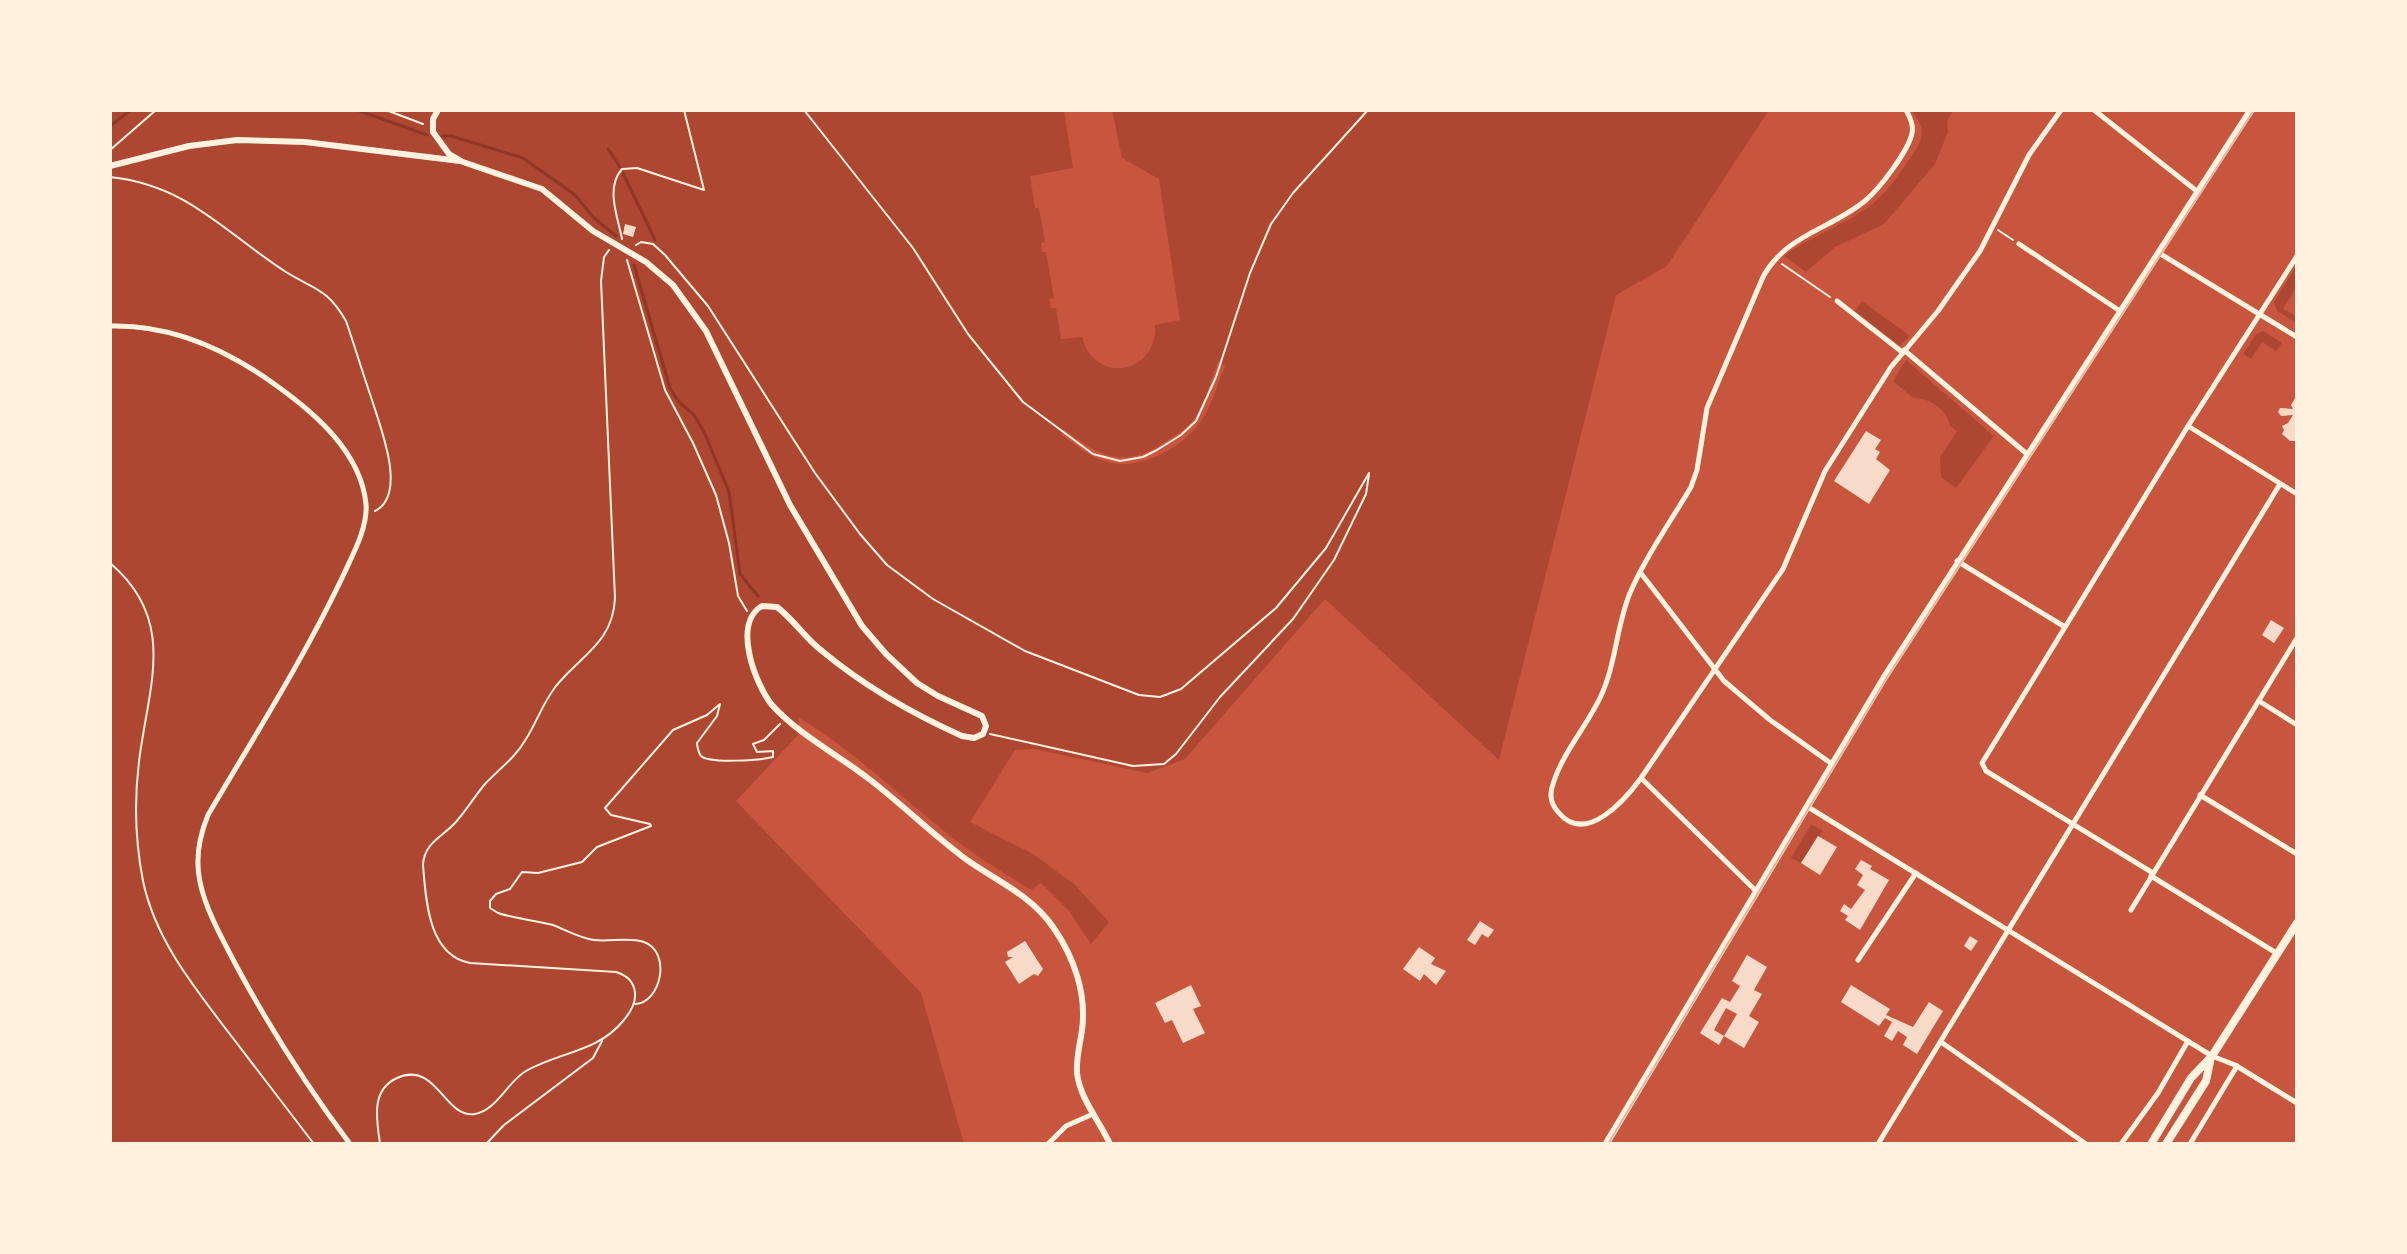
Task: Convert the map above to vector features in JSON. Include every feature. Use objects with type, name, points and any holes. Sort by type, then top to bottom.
[{"type":"main road","points":[[1606,1144],[1957,561],[2251,110]]},
{"type":"main road","points":[[2151,1144],[2196,1070],[2212,1056],[2297,923]]},
{"type":"main road","points":[[2166,1144],[2208,1077],[2212,1056]]},
{"type":"street","points":[[438,110],[432,126],[442,146],[463,162]]},
{"type":"street","points":[[1906,110],[1912,125],[1912,136],[1875,190],[1856,207],[1790,244],[1768,267],[1707,408],[1697,470],[1691,487],[1640,572],[1624,609],[1605,686],[1554,782],[1552,802],[1567,820],[1578,824],[1593,823],[1633,789],[1641,778],[1783,569],[1825,471],[1903,351],[1938,311],[1980,251],[2029,155],[2061,110]]},
{"type":"street","points":[[2094,110],[2198,192]]},
{"type":"street","points":[[110,166],[189,146],[260,140],[318,143],[463,162],[539,187],[559,200],[593,231],[666,278],[706,331],[790,505],[862,626],[917,683],[982,716],[985,732],[974,738],[962,736],[890,697],[824,653],[777,607],[762,606],[751,616],[748,641],[754,673],[766,697],[785,717],[901,803],[952,848],[1028,900],[1053,926],[1080,985],[1083,1014],[1077,1071],[1084,1098],[1110,1144]]},
{"type":"street","points":[[2019,244],[2120,311]]},
{"type":"street","points":[[2159,252],[2297,337]]},
{"type":"street","points":[[2278,954],[1982,767],[2188,426],[2297,256]]},
{"type":"street","points":[[1837,301],[1903,351],[2027,454]]},
{"type":"street","points":[[110,326],[158,329],[226,353],[313,413],[336,439],[358,473],[367,510],[361,533],[319,627],[208,815],[198,856],[200,882],[228,950],[283,1045],[350,1144]]},
{"type":"street","points":[[2188,426],[2297,494]]},
{"type":"street","points":[[1878,1144],[2280,484]]},
{"type":"street","points":[[1957,561],[2065,627]]},
{"type":"street","points":[[1640,572],[1715,671],[1743,699],[1832,764]]},
{"type":"street","points":[[2131,910],[2297,638]]},
{"type":"street","points":[[2259,701],[2297,725]]},
{"type":"street","points":[[1641,778],[1756,891]]},
{"type":"street","points":[[2200,795],[2297,854]]},
{"type":"street","points":[[1807,806],[2212,1056],[2237,1066],[2297,1103]]},
{"type":"street","points":[[1858,960],[1916,873]]},
{"type":"street","points":[[2121,1144],[2158,1093],[2188,1041]]},
{"type":"street","points":[[1941,1042],[2086,1144]]},
{"type":"street","points":[[2190,1144],[2237,1066]]},
{"type":"street","points":[[1048,1144],[1066,1126],[1093,1114]]},
{"type":"path","points":[[110,150],[156,110]]},
{"type":"path","points":[[386,110],[432,126]]},
{"type":"path","points":[[684,110],[704,190],[637,168],[622,169],[616,175],[613,192],[622,248],[656,367],[716,495],[729,543],[738,596],[751,616]]},
{"type":"path","points":[[804,110],[913,248],[968,334],[1023,402],[1093,454],[1120,461],[1143,457],[1157,450],[1196,421],[1216,377],[1250,273],[1271,224],[1293,193],[1368,110]]},
{"type":"path","points":[[110,177],[157,186],[188,203],[219,221],[287,272],[317,287],[336,304],[354,343],[386,441],[391,481],[387,498],[376,512],[367,510]]},
{"type":"path","points":[[2001,232],[2019,244]]},
{"type":"path","points":[[630,253],[641,242],[653,244],[687,279],[708,306],[815,473],[860,534],[896,574],[933,599],[1025,651],[1139,695],[1160,697],[1181,689],[1276,608],[1326,548],[1369,473],[1366,494],[1334,560],[1321,579],[1293,619],[1220,697],[1170,760],[1155,765],[1133,766],[996,737],[985,732]]},
{"type":"path","points":[[486,1144],[504,1125],[593,1058],[603,1040],[620,1024],[634,1004],[632,983],[616,972],[470,963],[450,956],[442,948],[435,931],[423,865],[429,846],[454,824],[479,791],[522,746],[540,708],[565,676],[605,636],[613,617],[615,598],[601,281],[604,257],[613,245]]},
{"type":"path","points":[[1791,270],[1837,301]]},
{"type":"path","points":[[110,563],[126,578],[138,596],[149,619],[155,649],[153,685],[140,755],[137,793],[139,845],[151,906],[165,940],[185,974],[314,1144]]},
{"type":"path","points":[[634,1004],[644,1003],[650,996],[662,968],[650,946],[642,942],[587,938],[543,923],[498,913],[490,908],[492,897],[510,889],[522,872],[538,873],[582,862],[597,847],[651,826],[611,815],[605,808],[647,757],[678,727],[697,720],[720,704],[717,716],[697,743],[700,754],[704,758],[763,759],[773,757],[773,751],[757,752],[753,744],[771,734],[785,717]]},
{"type":"path","points":[[380,1144],[377,1102],[385,1087],[396,1078],[409,1075],[424,1078],[457,1109],[475,1114],[487,1109],[526,1070],[603,1040]]},
{"type":"shaded area","points":[[110,110],[1064,110],[1073,168],[1030,176],[1045,242],[1041,243],[1042,252],[1046,252],[1054,298],[1049,299],[1051,308],[1056,308],[1061,339],[1082,337],[1089,352],[1099,362],[1124,368],[1147,355],[1153,342],[1155,325],[1180,320],[1159,179],[1122,158],[1112,110],[1769,110],[1667,266],[1616,295],[1499,760],[1325,599],[1185,759],[1147,773],[1034,749],[1015,750],[970,822],[1033,854],[1074,884],[1109,922],[1091,944],[1069,911],[1041,883],[1031,890],[979,857],[857,759],[799,718],[798,735],[736,801],[921,993],[964,1144],[110,1144]],"holes":[[[1218,361],[1225,366],[1199,424],[1181,442],[1156,456],[1130,464],[1116,464],[1087,453],[1061,434],[1064,429],[1089,447],[1113,456],[1125,457],[1150,450],[1191,423],[1205,398]]]},
{"type":"shaded area","points":[[1911,110],[1954,110],[1947,121],[1948,132],[1935,164],[1884,224],[1835,247],[1806,272],[1784,256],[1858,214],[1887,190],[1916,150],[1921,137],[1920,125]]},
{"type":"shaded area","points":[[2297,265],[2297,286],[2283,309],[2297,317],[2297,323],[2277,311],[2274,302]]},
{"type":"shaded area","points":[[1862,301],[1910,336],[1900,346],[1855,311]]},
{"type":"shaded area","points":[[2263,331],[2282,343],[2276,351],[2262,342],[2251,359],[2243,354],[2256,334]]},
{"type":"shaded area","points":[[1906,360],[1994,436],[1956,488],[1941,477],[1940,457],[1957,431],[1937,406],[1913,398],[1893,381]]},
{"type":"shaded area","points":[[1811,824],[1823,831],[1801,863],[1791,858]]},
{"type":"building","points":[[625,224],[636,227],[633,237],[623,234]]},
{"type":"building","points":[[2297,395],[2297,441],[2290,441],[2282,434],[2282,426],[2293,415],[2281,416],[2278,412],[2280,408],[2293,409],[2291,405]]},
{"type":"building","points":[[1866,431],[1881,440],[1875,449],[1880,452],[1876,459],[1890,470],[1869,504],[1834,481]]},
{"type":"building","points":[[2271,620],[2284,628],[2274,643],[2262,635]]},
{"type":"building","points":[[1818,836],[1837,847],[1820,875],[1801,863]]},
{"type":"building","points":[[1861,860],[1889,880],[1860,930],[1845,920],[1848,916],[1840,911],[1844,904],[1851,909],[1865,890],[1857,885],[1863,875],[1855,869]]},
{"type":"building","points":[[1480,921],[1494,930],[1488,938],[1482,934],[1475,945],[1467,940]]},
{"type":"building","points":[[1970,936],[1978,941],[1971,951],[1964,946]]},
{"type":"building","points":[[1025,941],[1043,969],[1038,976],[1034,974],[1019,984],[1005,962],[1013,957],[1008,957],[1007,952]]},
{"type":"building","points":[[1419,947],[1435,958],[1431,964],[1446,971],[1436,985],[1424,974],[1420,981],[1403,969]]},
{"type":"building","points":[[1747,955],[1767,967],[1754,990],[1762,994],[1749,1016],[1759,1022],[1744,1048],[1724,1036],[1719,1045],[1700,1033],[1722,998],[1730,1002],[1740,986],[1732,981]],"holes":[[[1726,1008],[1737,1014],[1724,1036],[1714,1030]]]},
{"type":"building","points":[[1191,985],[1201,1006],[1193,1009],[1205,1033],[1183,1043],[1172,1020],[1165,1023],[1155,1003]]},
{"type":"building","points":[[1851,985],[1890,1009],[1886,1015],[1913,1027],[1929,1002],[1943,1011],[1917,1054],[1903,1045],[1907,1037],[1898,1031],[1892,1041],[1884,1036],[1892,1022],[1885,1018],[1879,1026],[1841,1002]]},
{"type":"waterway","points":[[110,126],[131,110]]},
{"type":"waterway","points":[[357,110],[427,135]]},
{"type":"waterway","points":[[442,136],[523,158],[575,195],[594,218],[616,236]]},
{"type":"waterway","points":[[608,149],[620,167]]},
{"type":"waterway","points":[[623,173],[655,240]]},
{"type":"waterway","points":[[634,265],[670,388],[678,401],[694,415],[705,434],[729,492],[740,574],[758,596]]},
{"type":"tram line","points":[[1608,1144],[1886,679],[2254,110]]}]
